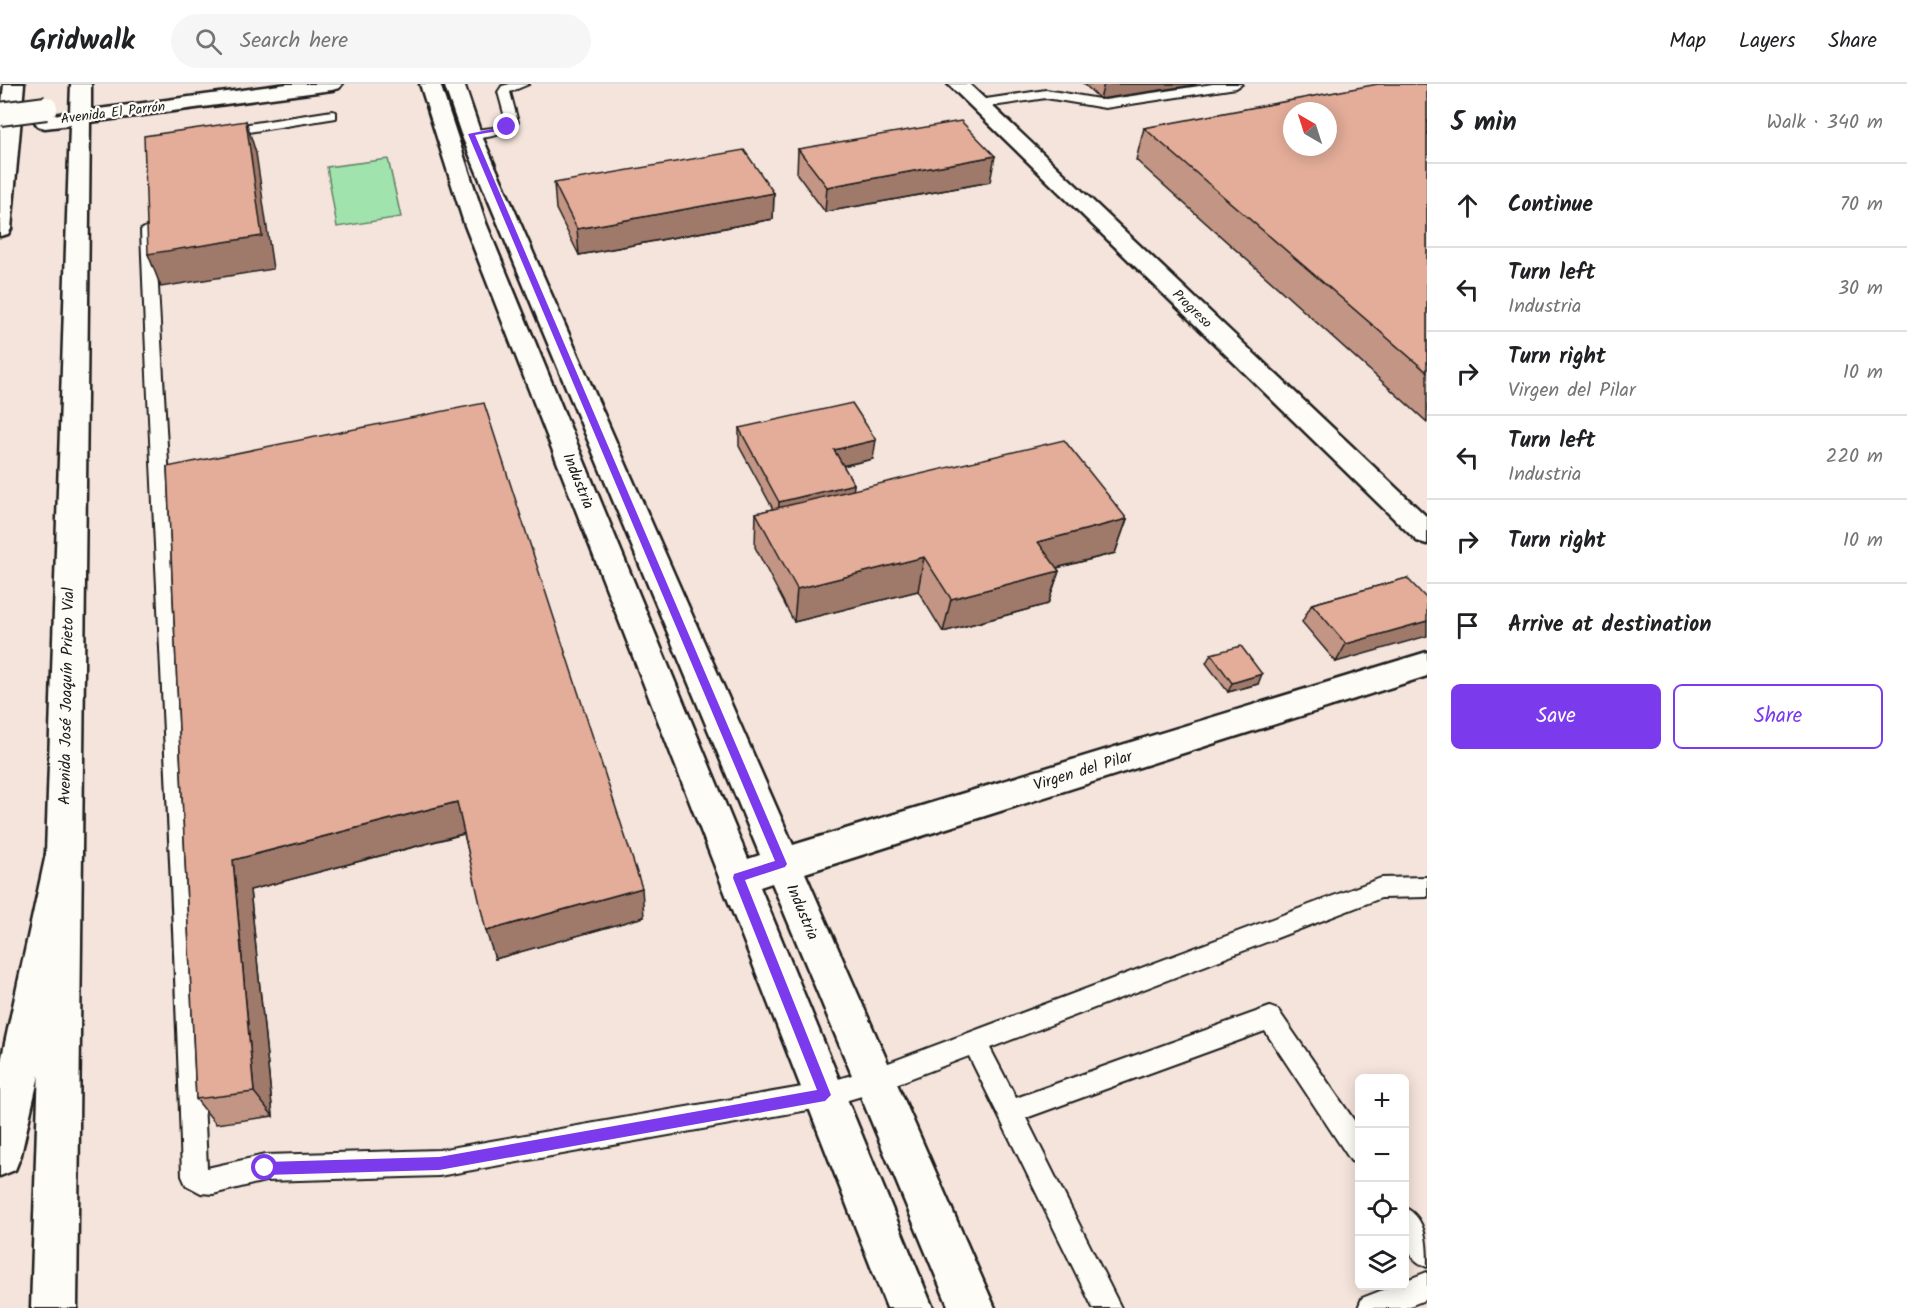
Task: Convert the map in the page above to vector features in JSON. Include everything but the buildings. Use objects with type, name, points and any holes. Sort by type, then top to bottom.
[{"type":"main road","points":[[0,229],[14,84]]},
{"type":"main road","name":"Avenida El Parrón","points":[[0,128],[46,115],[80,102],[239,84]]},
{"type":"main road","name":"Avenida El Parrón","points":[[80,102],[332,84]]},
{"type":"main road","name":"Industria","points":[[430,84],[475,224],[910,1308]]},
{"type":"main road","name":"Industria","points":[[454,84],[471,134],[972,1308]]},
{"type":"main road","name":"Progreso","points":[[958,84],[1427,534]]},
{"type":"main road","name":"Avenida José Joaquín Prieto Vial","points":[[54,1308],[80,102]]},
{"type":"main road","name":"Avenida El Parrón","points":[[0,114],[46,115]]},
{"type":"main road","name":"Virgen del Pilar","points":[[738,878],[1427,664]]},
{"type":"main road","points":[[0,1155],[36,999],[64,854]]},
{"type":"lane","points":[[471,134],[507,127],[512,122],[504,92],[506,89],[523,84]]},
{"type":"lane","points":[[979,104],[1046,94],[1105,104],[1236,84]]},
{"type":"lane","points":[[203,135],[332,116]]},
{"type":"lane","points":[[147,208],[157,431],[187,951],[195,1176],[201,1180],[213,1180],[265,1168],[439,1163],[825,1095],[874,1080],[1381,888],[1427,887]]},
{"type":"lane","points":[[1010,1112],[1270,1018],[1355,1146]]},
{"type":"lane","points":[[975,1042],[1107,1308]]},
{"type":"lane","points":[[1409,1227],[1427,1254]]},
{"type":"lane","points":[[1372,1308],[1427,1285]]},
{"type":"green space","points":[[388,159],[401,217],[337,227],[327,167]]},
{"type":"route","points":[[265,1168],[439,1163],[825,1095],[738,878],[782,864],[471,134],[507,127]]}]
